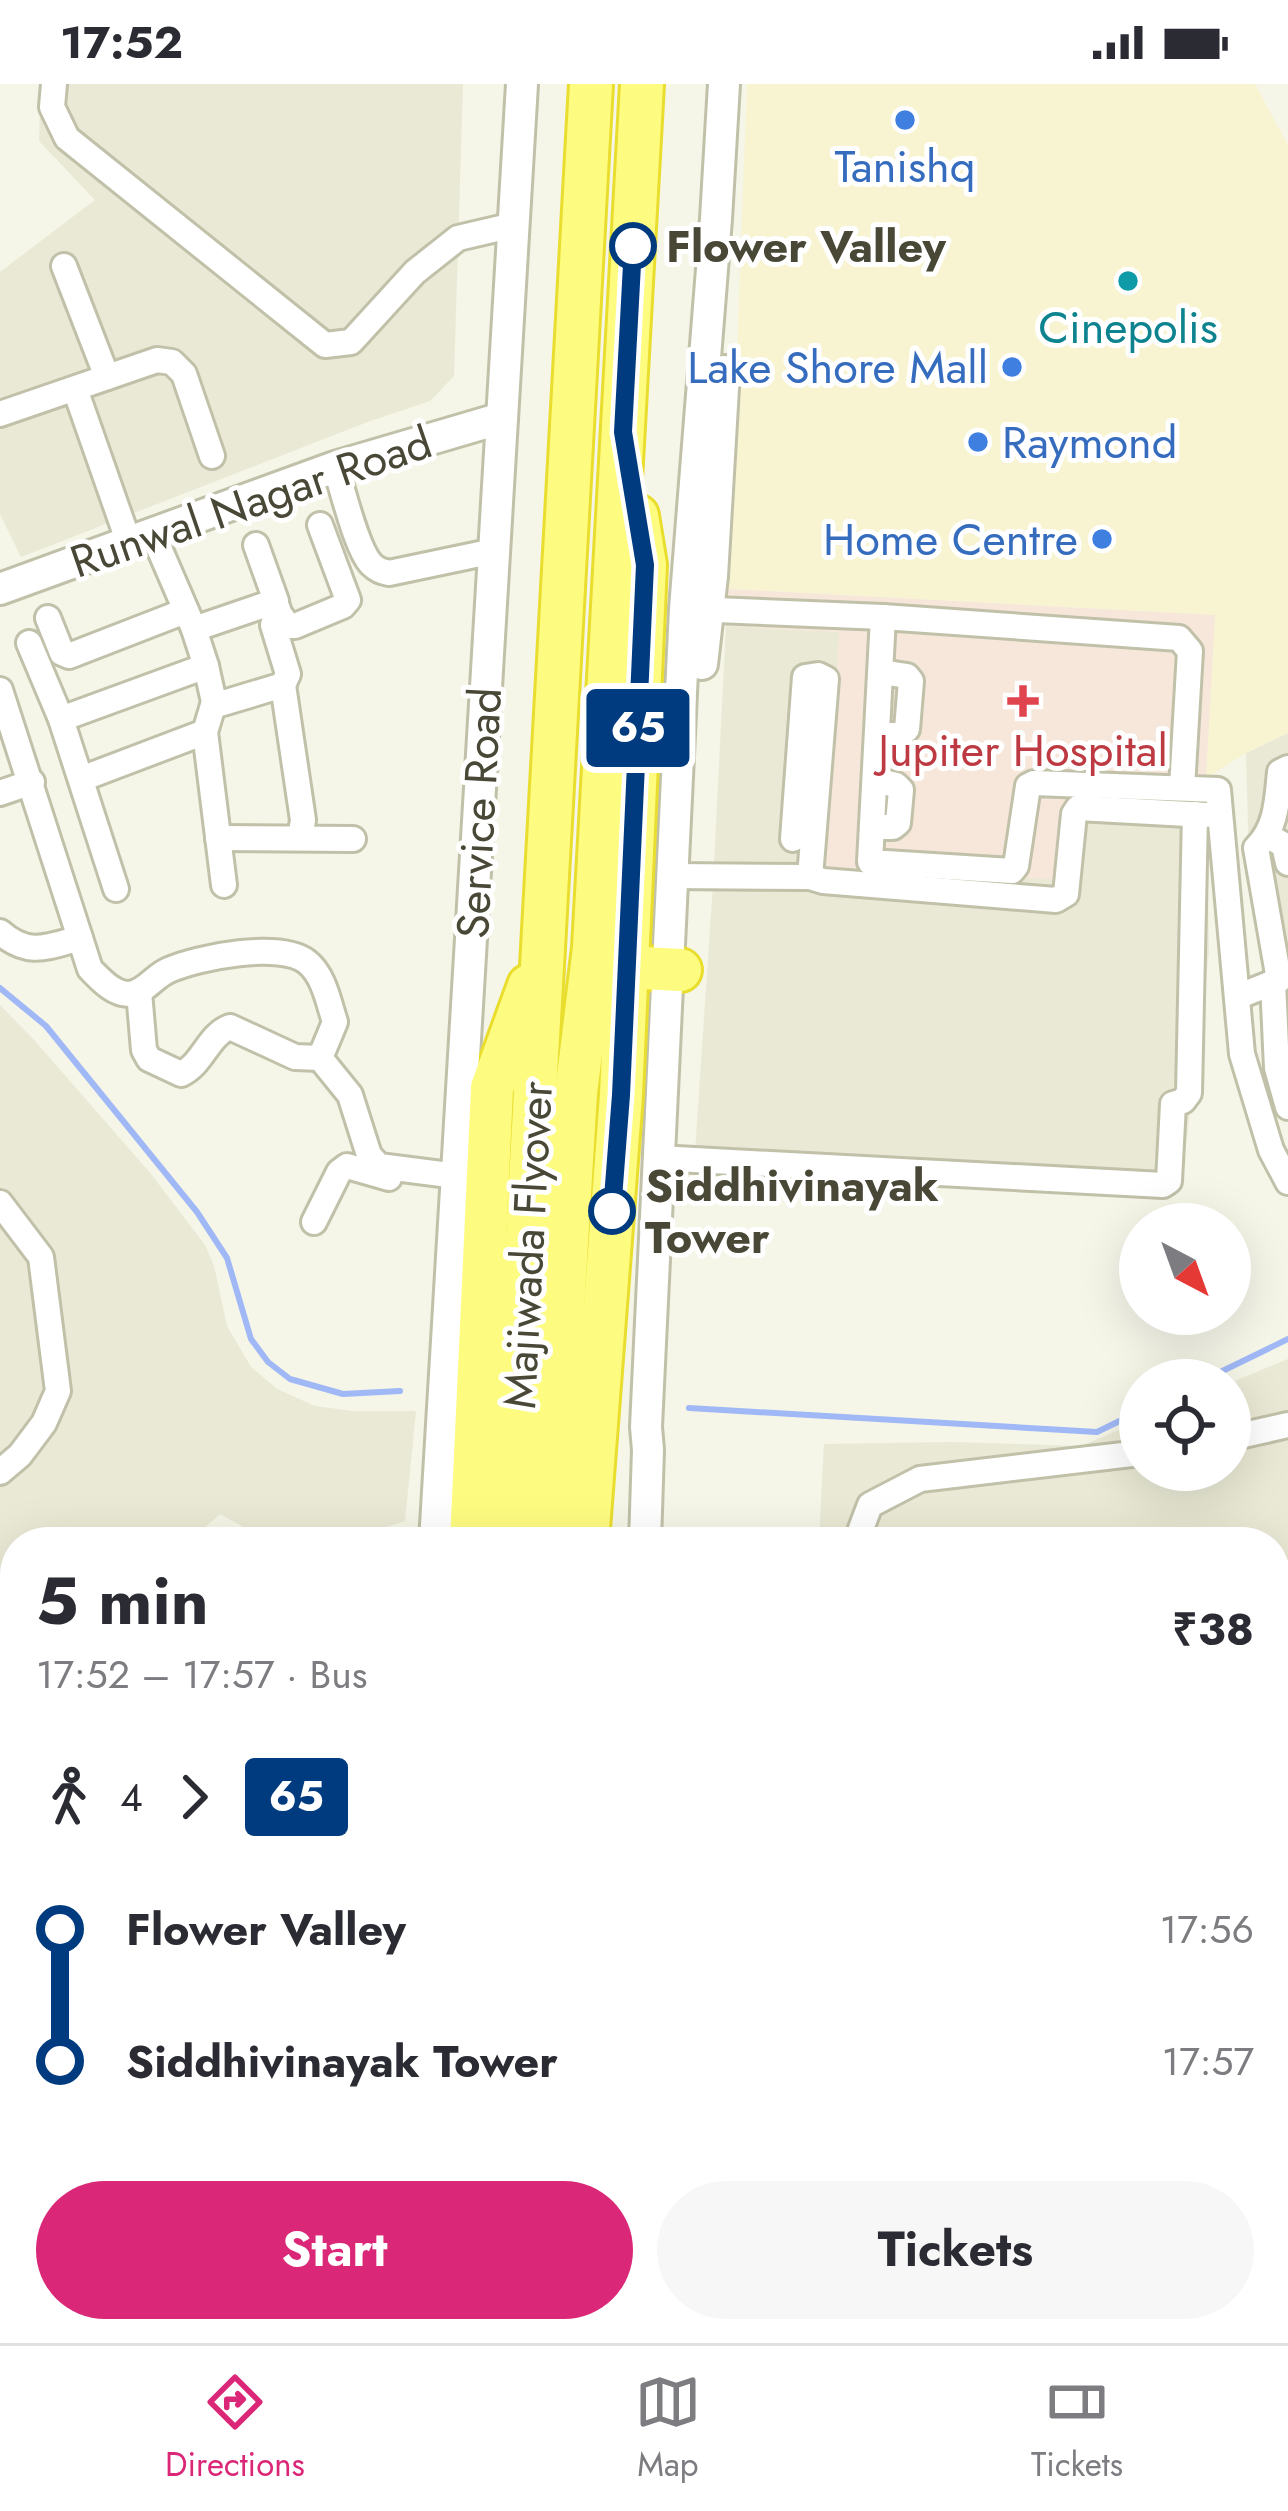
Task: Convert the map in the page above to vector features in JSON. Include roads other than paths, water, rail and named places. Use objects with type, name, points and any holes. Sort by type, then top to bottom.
[{"type":"highway","name":"Majiwada Flyover","points":[[512,1527],[591,84]]},
{"type":"highway","points":[[588,1527],[621,1095],[649,958],[623,432],[642,84]]},
{"type":"highway","points":[[472,1527],[492,1088],[543,947]]},
{"type":"highway","name":"Majiwada Flyover","points":[[550,1527],[576,1093],[649,958]]},
{"type":"street","points":[[54,84],[52,107],[67,138],[326,345],[350,343],[415,272],[458,238],[514,224]]},
{"type":"street","name":"Service Road","points":[[436,1527],[522,84]]},
{"type":"street","points":[[645,1527],[648,1450],[662,1428],[666,1158],[649,958],[679,877],[724,84]]},
{"type":"street","points":[[695,609],[712,576],[742,84]]},
{"type":"street","points":[[64,266],[107,377]]},
{"type":"street","points":[[0,413],[157,360],[172,362],[184,374],[212,456]]},
{"type":"street","points":[[75,389],[141,539],[189,620],[206,667],[213,706],[206,732],[224,885]]},
{"type":"street","name":"Runwal Nagar Road","points":[[0,589],[335,467],[502,418]]},
{"type":"street","points":[[335,467],[363,550],[380,570],[389,573],[494,551]]},
{"type":"street","points":[[256,545],[278,607],[288,626],[295,626],[348,600],[320,525]]},
{"type":"street","points":[[47,618],[62,653],[69,656],[189,620],[278,607]]},
{"type":"street","points":[[278,607],[273,625],[288,674],[283,685],[303,820],[300,838]]},
{"type":"street","points":[[695,609],[1179,638],[1190,651],[1182,788]]},
{"type":"street","points":[[666,1158],[1163,1185],[1169,1181],[1173,1104],[1189,1093],[1208,815],[1218,790],[1034,783],[1028,786],[1012,872],[870,862],[883,617]]},
{"type":"street","points":[[29,643],[62,719],[116,889]]},
{"type":"street","points":[[62,719],[206,667]]},
{"type":"street","points":[[793,838],[805,677],[818,675],[826,679],[810,877]]},
{"type":"street","points":[[213,706],[283,685]]},
{"type":"street","points":[[0,690],[90,969],[122,994],[139,992],[163,972],[240,951],[307,961],[321,982],[335,1022],[320,1058]]},
{"type":"street","points":[[81,778],[206,732]]},
{"type":"street","points":[[1288,768],[1280,772],[1268,836],[1256,848],[1280,980],[1277,1068],[1288,1108]]},
{"type":"street","points":[[0,793],[32,782]]},
{"type":"street","points":[[679,877],[810,877],[1055,901],[1066,894],[1078,808],[1208,815]]},
{"type":"street","points":[[1208,815],[1242,1054],[1270,1150],[1288,1181]]},
{"type":"street","points":[[1268,836],[1284,845],[1288,862]]},
{"type":"street","points":[[218,838],[353,838]]},
{"type":"street","points":[[0,932],[25,949],[80,938]]},
{"type":"street","points":[[1237,997],[1280,980]]},
{"type":"street","points":[[139,992],[144,1050],[149,1059],[182,1073],[190,1071],[220,1030],[230,1027],[295,1058],[320,1058]]},
{"type":"street","points":[[320,1058],[350,1095],[369,1155],[380,1166],[456,1183]]},
{"type":"street","points":[[314,1222],[339,1172],[347,1166],[407,1183],[456,1183]]},
{"type":"street","points":[[0,1203],[41,1257],[58,1391],[44,1423],[0,1472]]},
{"type":"street","points":[[1251,1433],[1288,1425]]},
{"type":"street","points":[[862,1527],[870,1505],[920,1478],[1119,1455]]},
{"type":"waterway","points":[[0,988],[46,1026],[197,1212],[227,1258],[251,1339],[268,1362],[290,1379],[343,1394],[400,1391]]},
{"type":"waterway","points":[[1247,1359],[1288,1339]]},
{"type":"waterway","points":[[689,1408],[1097,1432],[1119,1421]]},
{"type":"place","name":"Tanishq","points":[[905,120]]},
{"type":"place","name":"Flower Valley","points":[[633,246]]},
{"type":"place","name":"Cinepolis","points":[[1128,281]]},
{"type":"place","name":"Lake Shore Mall","points":[[1012,367]]},
{"type":"place","name":"Raymond","points":[[978,442]]},
{"type":"place","name":"Home Centre","points":[[1102,539]]},
{"type":"place","name":"Jupiter Hospital","points":[[1023,701]]},
{"type":"place","name":"Siddhivinayak Tower","points":[[612,1211]]}]
